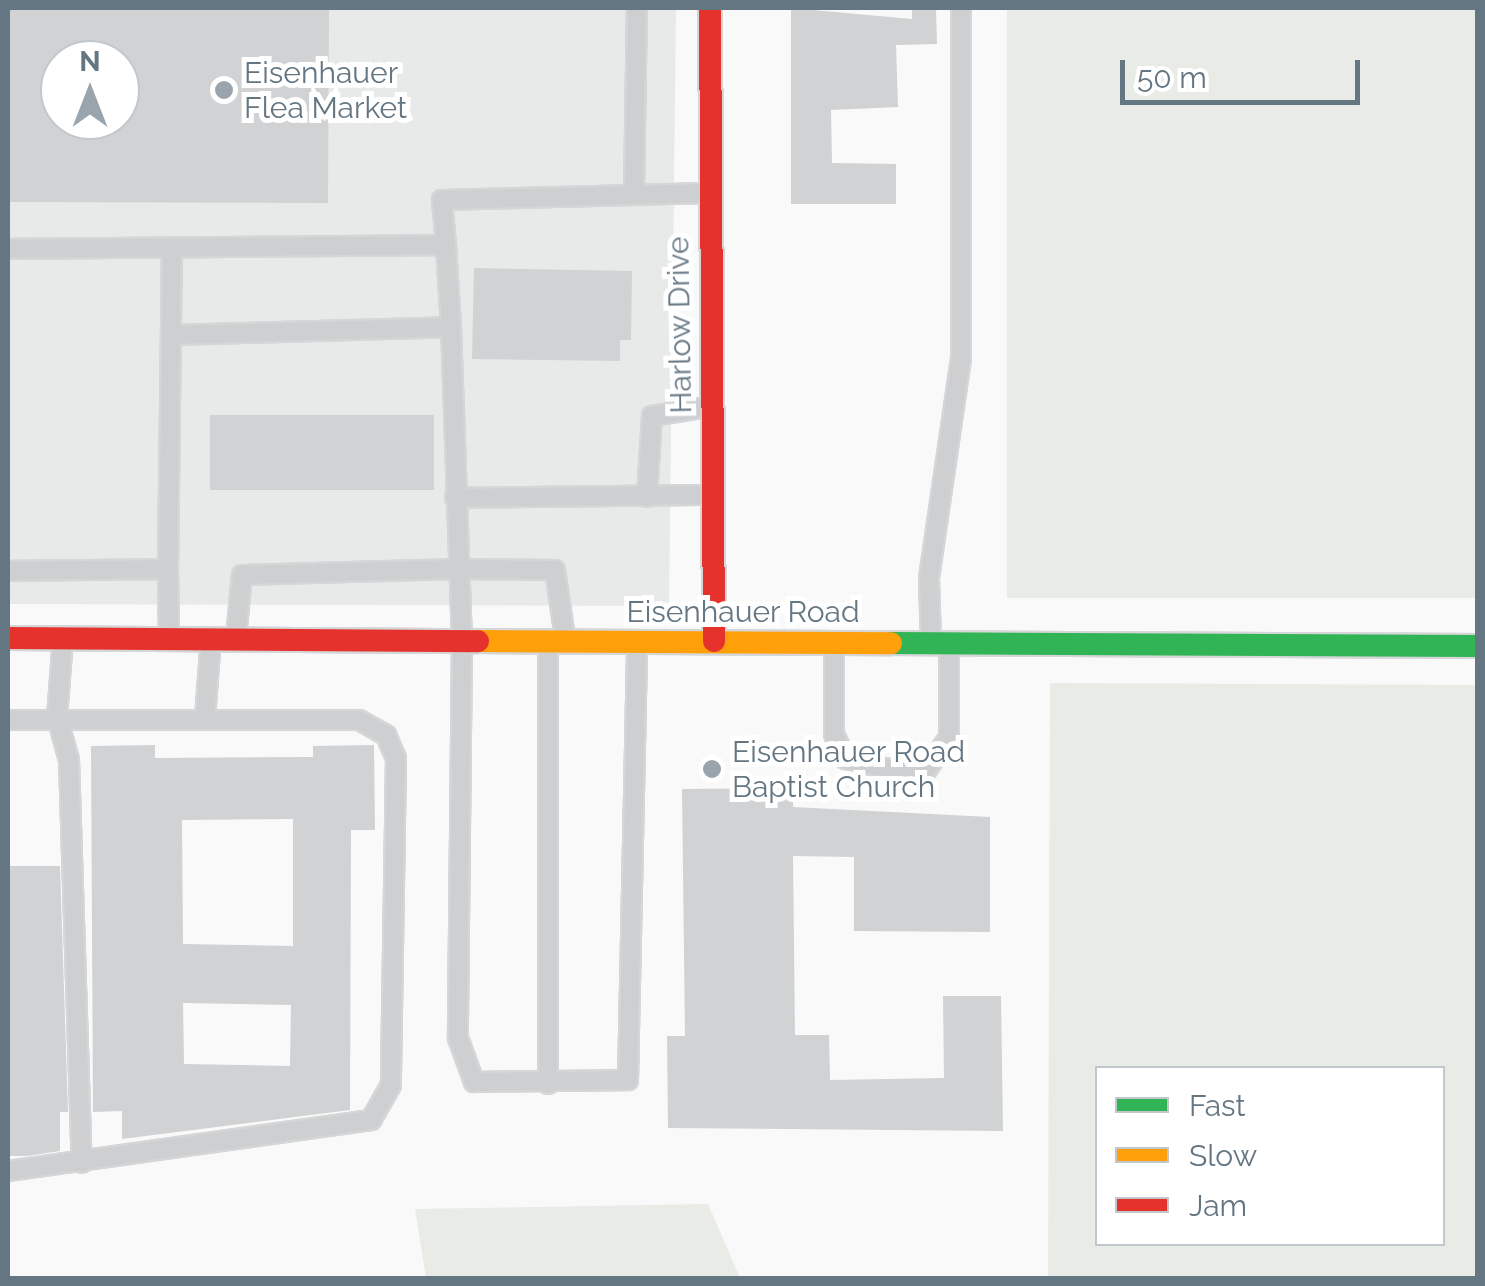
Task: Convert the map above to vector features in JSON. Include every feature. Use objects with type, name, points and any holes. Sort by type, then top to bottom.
[{"type":"main road","name":"Harlow Drive","points":[[710,8],[714,642]]},
{"type":"main road","name":"Eisenhauer Road","points":[[8,638],[1478,646]]},
{"type":"lane","points":[[634,193],[636,8]]},
{"type":"lane","points":[[834,642],[834,734],[845,759],[911,774],[927,769],[949,737],[929,578],[961,359],[961,8]]},
{"type":"lane","points":[[637,641],[632,1064],[628,1080],[615,1086],[474,1082],[462,1063],[462,640],[456,569],[452,327],[442,200],[709,193]]},
{"type":"lane","points":[[8,249],[446,244]]},
{"type":"lane","points":[[169,638],[172,247]]},
{"type":"lane","points":[[172,335],[452,327]]},
{"type":"lane","points":[[647,497],[652,416],[712,406]]},
{"type":"lane","points":[[455,498],[713,495]]},
{"type":"lane","points":[[8,570],[168,569]]},
{"type":"lane","points":[[236,639],[242,575],[556,570],[548,1084]]},
{"type":"lane","points":[[64,638],[57,717],[69,760],[82,1162]]},
{"type":"lane","points":[[206,718],[212,639]]},
{"type":"lane","points":[[8,720],[57,717],[359,720],[386,735],[396,758],[391,1085],[360,1126],[8,1171]]},
{"type":"shaded area","points":[[8,8],[676,8],[669,606],[8,604]]},
{"type":"shaded area","points":[[1007,8],[1477,8],[1477,598],[1007,598]]},
{"type":"shaded area","points":[[1050,683],[1477,685],[1477,1278],[1048,1278]]},
{"type":"shaded area","points":[[708,1204],[740,1278],[426,1278],[415,1209]]},
{"type":"building","name":"Eisenhauer Flea Market","points":[[8,8],[329,8],[328,203],[8,202]]},
{"type":"building","points":[[791,8],[912,19],[912,8],[936,8],[937,44],[896,45],[898,107],[831,110],[832,163],[896,164],[896,204],[791,204]]},
{"type":"building","points":[[474,268],[632,271],[631,340],[620,340],[620,361],[472,359]]},
{"type":"building","points":[[210,415],[434,415],[434,490],[210,490]]},
{"type":"building","points":[[155,745],[155,758],[313,757],[313,746],[374,745],[375,830],[351,830],[350,1110],[122,1139],[122,1111],[93,1112],[91,746]],"holes":[[[293,819],[293,946],[183,944],[182,820]],[[183,1003],[291,1005],[290,1066],[184,1064]]]},
{"type":"building","points":[[793,788],[793,807],[990,817],[990,932],[854,931],[854,857],[793,856],[795,1035],[829,1035],[830,1080],[944,1078],[943,996],[1001,996],[1003,1131],[668,1128],[667,1036],[685,1036],[682,789]]},
{"type":"building","points":[[8,866],[60,866],[68,1112],[60,1112],[60,1151],[27,1156],[8,1156]]},
{"type":"traffic: fast","points":[[891,643],[1478,646]]},
{"type":"traffic: slow","points":[[478,641],[891,643]]},
{"type":"traffic: jam","points":[[710,8],[714,641]]},
{"type":"traffic: jam","points":[[8,638],[478,641]]},
{"type":"place","name":"Eisenhauer Flea Market","points":[[224,90]]},
{"type":"place","name":"Eisenhauer Road Baptist Church","points":[[712,769]]}]
